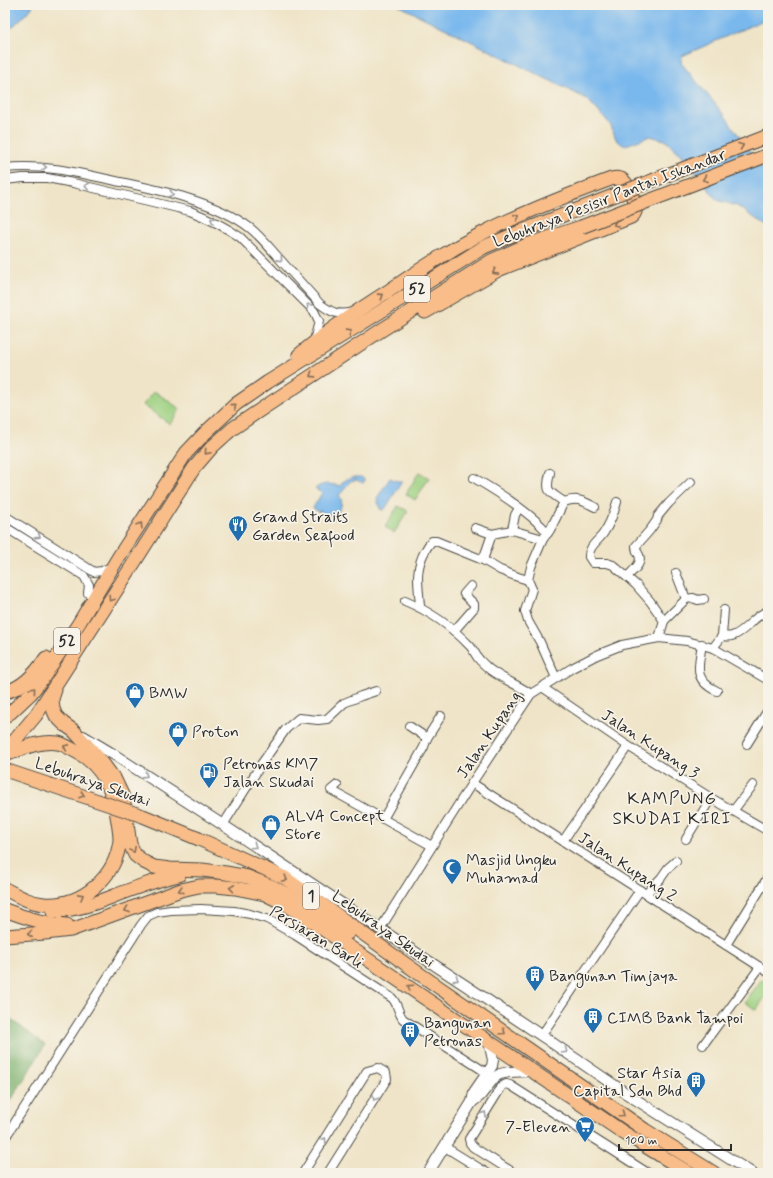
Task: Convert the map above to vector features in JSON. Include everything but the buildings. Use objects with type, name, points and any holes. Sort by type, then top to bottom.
[{"type":"highway","name":"Lebuhraya Pesisir Pantai Iskandar","points":[[5,716],[31,693],[43,678],[79,624],[118,558],[186,453],[205,432],[236,404],[268,382],[484,247],[768,136]]},
{"type":"highway","name":"Lebuhraya Pesisir Pantai Iskandar","points":[[5,750],[33,719],[58,682],[194,468],[212,446],[232,429],[380,331],[491,261],[527,245],[581,227],[768,155]]},
{"type":"highway","points":[[268,382],[314,342],[357,311],[446,253],[483,233],[558,199],[611,179],[617,178],[623,180],[628,187],[636,210],[635,214],[631,217],[498,270],[397,329],[380,331]]},
{"type":"highway","points":[[5,692],[19,686],[38,671],[88,594],[106,569],[118,558]]},
{"type":"highway","points":[[58,682],[52,699],[53,709],[56,716],[74,731],[101,761],[115,780],[123,797],[130,844],[134,855],[154,867],[226,873],[248,877],[274,886],[395,964],[414,970]]},
{"type":"highway","points":[[5,756],[35,744],[58,743],[86,757],[102,772],[110,790],[116,808],[120,839],[117,854],[110,871],[99,884],[74,900],[63,903],[44,904],[23,899],[5,889]]},
{"type":"highway","name":"Lebuhraya Skudai","points":[[5,770],[144,816],[285,878],[644,1130],[714,1173]]},
{"type":"highway","points":[[5,894],[17,902],[29,907],[43,910],[63,911],[87,906],[164,878],[202,870]]},
{"type":"highway","name":"1","points":[[5,936],[60,931],[82,926],[181,890],[199,886],[235,888],[265,894],[289,906],[531,1071],[621,1131],[689,1173]]},
{"type":"highway","points":[[5,910],[35,921],[56,925],[82,926]]},
{"type":"street","points":[[5,168],[22,166],[47,167],[148,188],[193,200],[232,216],[250,228],[320,304],[330,311],[343,315],[357,311]]},
{"type":"street","points":[[5,180],[47,178],[73,183],[207,217],[240,237],[314,311],[319,321],[314,342]]},
{"type":"street","points":[[550,473],[547,484],[548,489],[551,493],[564,502]]},
{"type":"street","points":[[474,478],[540,523],[545,536]]},
{"type":"street","points":[[627,577],[639,564],[640,556],[636,552],[636,546],[650,530],[658,516],[669,503],[691,482]]},
{"type":"street","points":[[556,678],[540,642],[528,621],[525,611],[532,590],[528,580],[531,566],[545,536],[564,502],[578,499],[594,507]]},
{"type":"street","points":[[617,502],[609,523],[603,534],[590,550],[589,557],[593,563],[607,563],[613,565],[636,585],[650,601],[664,621]]},
{"type":"street","points":[[512,530],[515,515],[519,508]]},
{"type":"street","points":[[5,516],[94,572],[102,572],[106,569]]},
{"type":"street","points":[[5,527],[84,576],[89,585],[88,594]]},
{"type":"street","points":[[475,528],[492,534],[512,530],[545,536]]},
{"type":"street","points":[[483,560],[492,534]]},
{"type":"street","points":[[420,607],[417,586],[417,570],[421,557],[429,543],[432,541],[436,541],[483,560],[518,578],[528,580]]},
{"type":"street","points":[[676,573],[686,599]]},
{"type":"street","points":[[454,631],[474,608],[474,604],[464,594],[471,586]]},
{"type":"street","points":[[659,638],[664,621],[686,599],[704,599]]},
{"type":"street","points":[[405,602],[420,607],[454,631],[471,647],[479,659],[490,669],[505,680],[531,694]]},
{"type":"street","points":[[713,648],[722,636],[724,610]]},
{"type":"street","points":[[722,636],[731,636],[741,631],[763,612],[768,611]]},
{"type":"street","name":"Jalan Kupang","points":[[380,929],[472,783],[531,694],[572,668],[597,655],[643,640],[659,638],[687,641],[713,648],[768,680]]},
{"type":"street","points":[[702,644],[698,662],[699,672],[702,680],[708,688],[717,691]]},
{"type":"street","name":"Jalan Kupang 3","points":[[542,687],[628,746],[711,798],[768,831]]},
{"type":"street","points":[[223,825],[286,729],[299,718],[318,720],[327,719],[344,703],[376,691]]},
{"type":"street","points":[[747,744],[768,710]]},
{"type":"street","points":[[383,819],[424,747],[427,738],[441,716]]},
{"type":"street","points":[[409,726],[427,738]]},
{"type":"street","points":[[74,731],[113,754],[223,825],[627,1094],[752,1173]]},
{"type":"street","points":[[563,841],[628,746]]},
{"type":"street","name":"Jalan Kupang 2","points":[[472,783],[768,972]]},
{"type":"street","points":[[337,785],[331,790],[432,846]]},
{"type":"street","points":[[733,811],[753,785]]},
{"type":"street","points":[[686,839],[711,798]]},
{"type":"street","points":[[541,1036],[643,892],[662,878],[668,868],[676,861]]},
{"type":"street","points":[[726,945],[768,877]]},
{"type":"street","name":"Persiaran Barli","points":[[5,1138],[50,1074],[62,1050],[141,925],[148,916],[157,912],[171,910],[201,909],[234,911],[266,919],[302,940],[392,998],[396,1002],[400,1016],[403,1019],[487,1073]]},
{"type":"street","points":[[702,1045],[760,967]]},
{"type":"street","points":[[428,1173],[472,1102],[474,1092],[492,1066],[493,1060],[488,1042]]},
{"type":"street","points":[[303,1173],[367,1071],[378,1068],[386,1072],[387,1079],[328,1173]]},
{"type":"street","points":[[472,1102],[480,1096],[495,1077],[500,1074],[531,1071]]},
{"type":"street","points":[[514,1173],[473,1147],[469,1139],[502,1086],[506,1084],[510,1085],[648,1173]]},
{"type":"street","points":[[445,1146],[487,1173]]},
{"type":"green space","points":[[154,391],[180,409],[170,424],[143,405]]},
{"type":"green space","points":[[419,472],[429,478],[415,500],[406,494]]},
{"type":"green space","points":[[398,506],[408,511],[394,533],[385,527]]},
{"type":"green space","points":[[762,979],[768,983],[768,993],[756,1010],[745,1002]]},
{"type":"green space","points":[[5,1015],[45,1045],[5,1110]]},
{"type":"water","points":[[33,5],[31,9],[5,34],[5,6]]},
{"type":"water","points":[[398,5],[768,5],[768,18],[682,56],[681,63],[725,116],[768,177],[768,227],[737,206],[717,200],[681,154],[665,140],[650,136],[623,145],[616,139],[610,124],[587,99]]},
{"type":"water","points":[[361,477],[365,480],[363,483],[354,480],[351,481],[339,495],[342,504],[338,512],[341,514],[334,519],[313,508],[322,493],[315,489],[321,485],[327,484],[340,486],[346,480]]},
{"type":"water","points":[[390,478],[401,481],[401,483],[385,509],[382,510],[380,509],[377,498]]},
{"type":"place","name":"Grand Straits Garden Seafood","points":[[238,542]]},
{"type":"place","name":"BMW","points":[[135,709]]},
{"type":"place","name":"Proton","points":[[178,748]]},
{"type":"place","name":"Petronas KM7 Jalan Skudai","points":[[209,789]]},
{"type":"place","name":"ALVA Concept Store","points":[[271,841]]},
{"type":"place","name":"Masjid Ungku Muhamad","points":[[452,885]]},
{"type":"place","name":"Bangunan Timjaya","points":[[535,992]]},
{"type":"place","name":"CIMB Bank Tampoi","points":[[593,1034]]},
{"type":"place","name":"Bangunan Petronas","points":[[410,1048]]},
{"type":"place","name":"Star Asia Capital Sdn Bhd","points":[[696,1098]]},
{"type":"place","name":"7-Eleven","points":[[585,1143]]},
{"type":"district","name":"KAMPUNG SKUDAI KIRI","points":[[672,808]]}]
